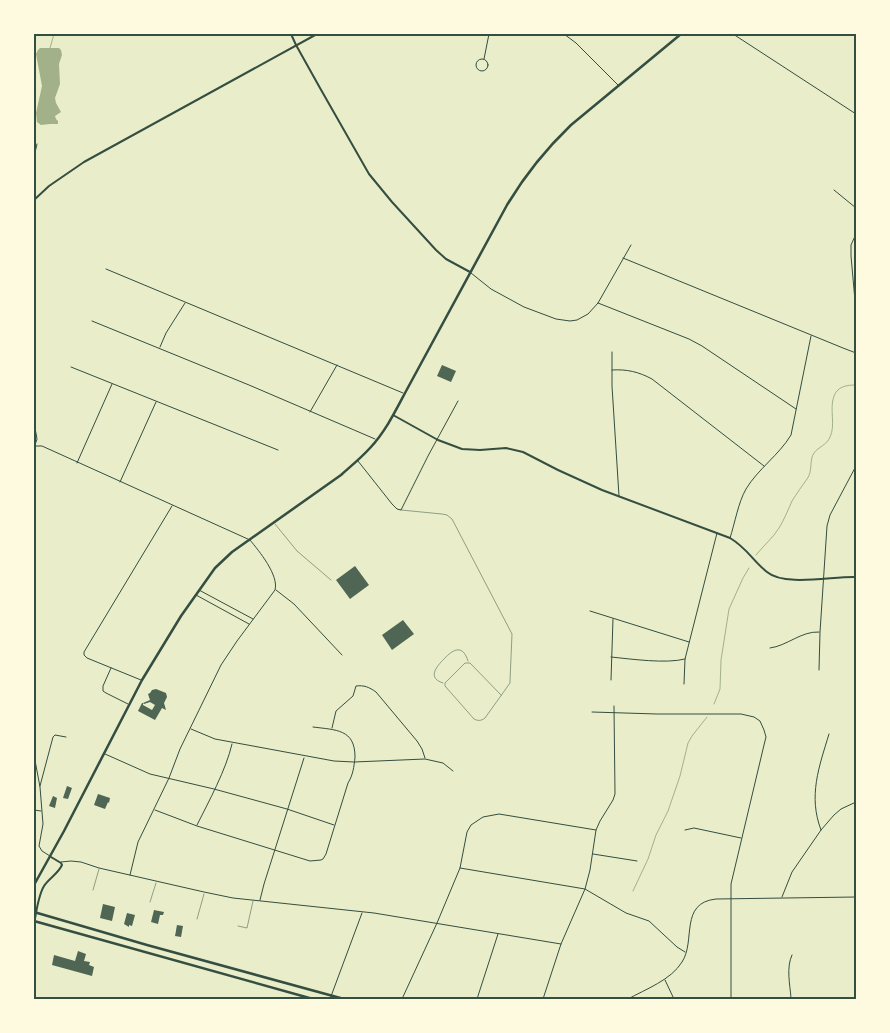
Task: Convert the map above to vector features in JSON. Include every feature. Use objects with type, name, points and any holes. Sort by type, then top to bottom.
[{"type":"main road","points":[[34,885],[142,680],[196,594],[215,568],[230,554],[341,475],[376,440],[393,415],[518,186],[556,139],[681,34]]},
{"type":"main road","points":[[34,912],[138,943],[344,999]]},
{"type":"main road","points":[[34,923],[312,999]]},
{"type":"street","points":[[291,34],[369,174],[436,250],[446,259],[470,273],[491,289],[509,299],[556,319],[564,321],[577,320],[588,314],[598,302],[631,245]]},
{"type":"street","points":[[34,200],[49,186],[84,162],[317,34]]},
{"type":"street","points":[[484,60],[489,34]]},
{"type":"street","points":[[564,34],[618,86]]},
{"type":"street","points":[[733,34],[856,114]]},
{"type":"street","points":[[480,60],[484,60],[488,64],[487,67],[485,70],[480,71],[477,68],[477,63],[480,60]]},
{"type":"street","points":[[34,157],[38,144]]},
{"type":"street","points":[[834,190],[856,208]]},
{"type":"street","points":[[856,234],[851,245],[850,256],[856,312]]},
{"type":"street","points":[[623,258],[856,353]]},
{"type":"street","points":[[106,269],[405,393]]},
{"type":"street","points":[[159,348],[185,302]]},
{"type":"street","points":[[598,302],[702,346],[796,410]]},
{"type":"street","points":[[92,321],[376,440]]},
{"type":"street","points":[[730,538],[746,490],[791,435],[811,335]]},
{"type":"street","points":[[612,352],[618,496]]},
{"type":"street","points":[[310,412],[337,365]]},
{"type":"street","points":[[71,367],[278,450]]},
{"type":"street","points":[[612,370],[626,370],[652,379],[765,466]]},
{"type":"street","points":[[76,463],[112,384]]},
{"type":"street","points":[[120,482],[156,401]]},
{"type":"street","points":[[357,461],[392,504],[401,510],[458,402]]},
{"type":"street","points":[[393,415],[446,444],[469,450],[516,449],[577,479],[730,538],[742,545],[759,565],[774,576],[787,580],[856,577]]},
{"type":"street","points":[[34,422],[37,439],[35,447],[42,446],[250,540],[273,574],[276,585],[276,590],[221,665],[138,842],[130,875]]},
{"type":"street","points":[[819,670],[827,526],[830,515],[856,466]]},
{"type":"street","points":[[142,680],[87,658],[84,652],[172,505]]},
{"type":"street","points":[[684,684],[685,659],[717,533]]},
{"type":"street","points":[[199,590],[253,620]]},
{"type":"street","points":[[276,590],[294,604],[342,655]]},
{"type":"street","points":[[196,594],[250,624]]},
{"type":"street","points":[[590,611],[690,642]]},
{"type":"street","points":[[611,680],[614,618]]},
{"type":"street","points":[[770,648],[781,646],[810,633],[820,632]]},
{"type":"street","points":[[612,657],[665,661],[685,659]]},
{"type":"street","points":[[112,667],[103,686],[103,691],[129,704]]},
{"type":"street","points":[[332,729],[336,711],[353,696],[356,686],[367,686],[376,692],[420,745],[425,759]]},
{"type":"street","points":[[543,999],[561,944],[585,890],[596,830],[615,794],[614,706]]},
{"type":"street","points":[[592,712],[741,714],[760,721],[766,737],[731,884],[731,999]]},
{"type":"street","points":[[154,810],[197,826],[310,861],[321,860],[326,854],[348,783],[353,775],[354,746],[351,738],[347,735],[332,729],[314,727]]},
{"type":"street","points":[[190,729],[215,740],[334,762],[425,759],[442,763],[452,772]]},
{"type":"street","points":[[821,830],[815,804],[815,785],[829,734]]},
{"type":"street","points":[[40,787],[53,737],[55,735],[66,737]]},
{"type":"street","points":[[197,826],[229,754],[232,743]]},
{"type":"street","points":[[104,754],[150,774],[287,809],[335,825]]},
{"type":"street","points":[[34,755],[40,787],[43,827],[39,846],[42,851],[61,862],[75,861],[233,898],[362,912],[561,944]]},
{"type":"street","points":[[260,900],[304,756]]},
{"type":"street","points":[[782,898],[792,872],[821,830],[841,809],[856,802]]},
{"type":"street","points":[[34,810],[42,811]]},
{"type":"street","points":[[402,999],[460,868],[468,828],[476,821],[488,815],[499,814],[596,830]]},
{"type":"street","points":[[685,830],[694,828],[741,838]]},
{"type":"street","points":[[592,853],[637,861]]},
{"type":"street","points":[[34,923],[43,888],[60,870],[61,862]]},
{"type":"street","points":[[460,868],[585,890],[626,913],[650,921],[677,947],[686,952]]},
{"type":"street","points":[[628,999],[664,979],[674,972],[682,962],[686,952],[690,923],[695,909],[704,902],[731,899],[856,897]]},
{"type":"street","points":[[331,997],[362,912]]},
{"type":"street","points":[[477,999],[498,934]]},
{"type":"street","points":[[792,955],[788,968],[790,999],[797,999]]},
{"type":"street","points":[[664,979],[674,999]]},
{"type":"lane","points":[[401,510],[442,514],[452,519],[512,634],[510,681],[501,694],[483,719],[474,719],[445,684],[434,676],[434,670],[451,651],[461,650],[467,657],[468,662],[501,694]]},
{"type":"lane","points":[[274,523],[297,551],[331,580]]},
{"type":"lane","points":[[445,684],[468,662]]},
{"type":"lane","points":[[93,890],[99,868]]},
{"type":"lane","points":[[150,902],[156,881]]},
{"type":"lane","points":[[197,920],[204,892]]},
{"type":"lane","points":[[238,926],[247,928],[253,900]]},
{"type":"shaded area","points":[[40,48],[59,48],[61,50],[62,55],[59,64],[60,84],[55,98],[61,112],[55,116],[58,124],[41,125],[37,122],[36,113],[42,86],[36,54]]},
{"type":"building","points":[[442,365],[456,371],[451,382],[437,376]]},
{"type":"building","points":[[355,566],[369,585],[350,599],[336,580]]},
{"type":"building","points":[[403,620],[414,634],[392,650],[382,635]]},
{"type":"building","points":[[156,689],[166,693],[167,697],[164,703],[166,710],[162,708],[155,720],[138,711],[142,703],[150,700],[148,694],[152,690]],"holes":[[[150,702],[155,705],[152,710],[143,705],[143,703]]]},
{"type":"building","points":[[67,786],[72,788],[68,799],[63,798]]},
{"type":"building","points":[[98,794],[110,798],[105,809],[94,805]]},
{"type":"building","points":[[53,796],[57,798],[55,808],[49,806]]},
{"type":"building","points":[[103,904],[115,907],[112,921],[100,918]]},
{"type":"building","points":[[154,910],[164,912],[163,915],[160,915],[158,924],[151,922]]},
{"type":"building","points":[[127,913],[135,915],[132,926],[129,925],[129,927],[124,924]]},
{"type":"building","points":[[177,925],[183,926],[181,937],[175,936]]},
{"type":"building","points":[[78,951],[86,954],[84,961],[90,962],[89,965],[94,967],[92,976],[52,965],[54,955],[75,961]]},
{"type":"waterway","points":[[50,48],[54,34]]},
{"type":"waterway","points":[[756,555],[779,528],[792,501],[809,476],[814,453],[830,437],[832,432],[834,396],[843,387],[856,385]]},
{"type":"waterway","points":[[714,704],[720,689],[721,660],[729,609],[749,568]]},
{"type":"waterway","points":[[633,891],[668,811],[680,776],[688,743],[707,717]]}]
